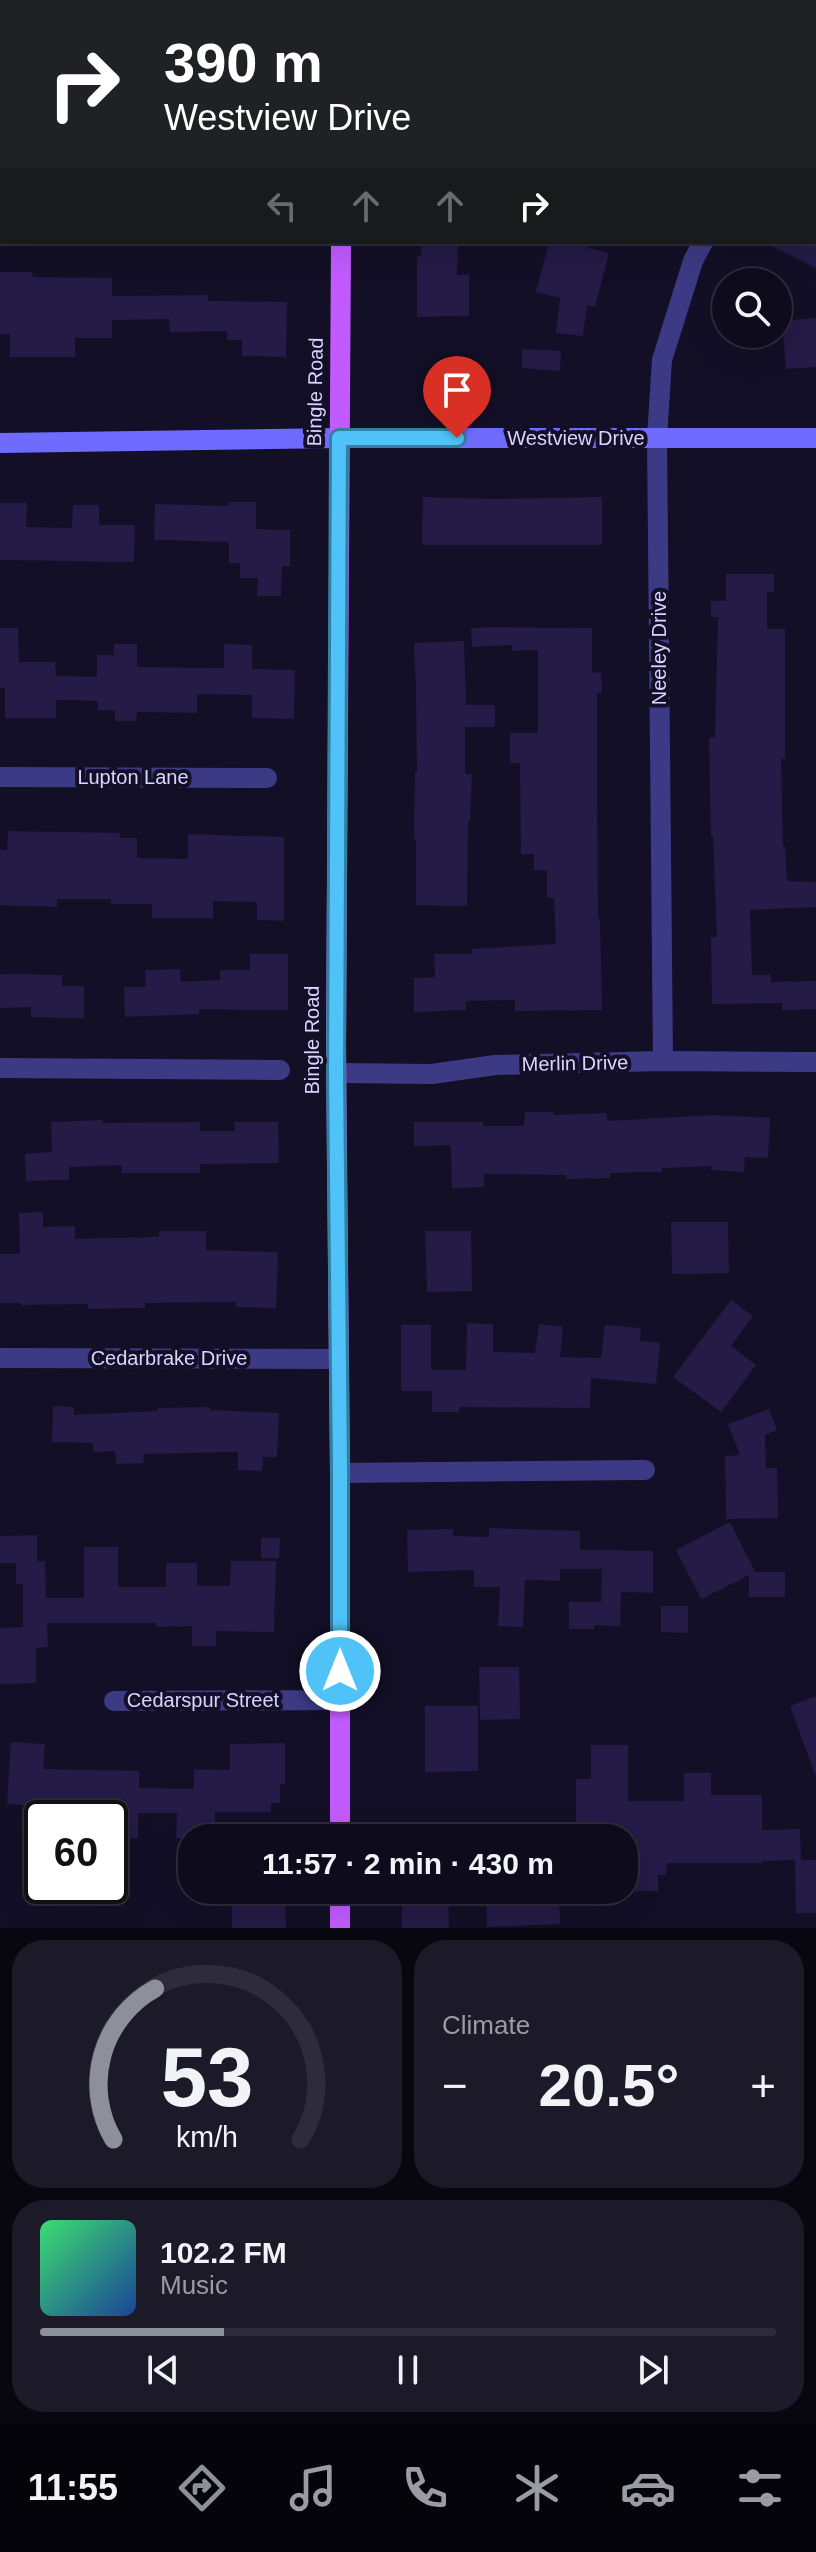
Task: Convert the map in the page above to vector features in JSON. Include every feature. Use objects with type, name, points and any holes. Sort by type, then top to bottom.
[{"type":"main road","name":"Bingle Road","points":[[340,1824],[336,1073],[341,244]]},
{"type":"main road","name":"Westview Drive","points":[[0,443],[339,438],[816,438]]},
{"type":"main road","points":[[340,1904],[340,1928]]},
{"type":"street","name":"Neeley Drive","points":[[663,1061],[657,438],[662,360],[693,261],[702,244]]},
{"type":"street","name":"Lupton Lane","points":[[0,777],[267,778]]},
{"type":"street","name":"Merlin Drive","points":[[336,1073],[432,1074],[495,1065],[663,1061],[816,1062]]},
{"type":"street","points":[[0,1068],[280,1070]]},
{"type":"street","name":"Cedarbrake Drive","points":[[0,1358],[338,1359]]},
{"type":"street","points":[[340,1473],[645,1470]]},
{"type":"street","name":"Cedarspur Street","points":[[114,1701],[340,1700]]},
{"type":"building","points":[[421,244],[458,244],[457,275],[469,274],[469,316],[417,317],[417,256],[421,256]]},
{"type":"building","points":[[548,244],[589,244],[588,248],[609,253],[595,307],[587,305],[583,336],[556,333],[560,298],[536,292]]},
{"type":"building","points":[[768,244],[816,244],[816,268]]},
{"type":"building","points":[[0,272],[32,272],[33,277],[112,278],[112,296],[208,295],[208,301],[287,302],[286,357],[242,356],[242,340],[227,340],[227,331],[170,332],[169,319],[112,320],[112,338],[75,338],[75,357],[10,357],[10,334],[0,334]]},
{"type":"building","points":[[816,318],[816,367],[786,369],[784,348],[792,348],[792,320]]},
{"type":"building","points":[[522,349],[561,351],[560,371],[522,368]]},
{"type":"building","points":[[423,497],[602,497],[602,545],[422,545]]},
{"type":"building","points":[[229,502],[256,502],[256,529],[290,530],[290,566],[282,566],[281,596],[257,596],[258,578],[240,578],[240,563],[229,563],[229,542],[154,540],[155,504],[229,506]]},
{"type":"building","points":[[0,503],[27,503],[26,527],[72,528],[73,505],[99,505],[99,525],[135,525],[134,562],[0,560]]},
{"type":"building","points":[[726,574],[774,574],[774,592],[767,592],[767,629],[785,629],[785,759],[781,759],[787,881],[816,882],[816,907],[750,910],[752,975],[771,975],[771,982],[816,981],[816,1009],[782,1010],[782,1003],[712,1004],[711,937],[717,937],[709,738],[715,738],[718,617],[711,617],[711,601],[726,601]]},
{"type":"building","points":[[0,628],[18,628],[19,662],[55,662],[56,676],[97,677],[97,655],[114,655],[114,644],[137,644],[137,667],[224,668],[224,644],[252,645],[252,669],[295,670],[294,719],[252,718],[252,695],[197,694],[197,713],[137,712],[136,721],[115,721],[115,710],[98,710],[98,701],[56,700],[56,718],[5,718],[5,688],[0,688]]},
{"type":"building","points":[[471,628],[592,628],[592,673],[601,672],[602,693],[597,693],[597,792],[602,1010],[515,1011],[515,1000],[466,1001],[466,1010],[414,1012],[414,978],[435,977],[434,954],[472,954],[472,949],[556,944],[554,898],[547,898],[547,870],[534,870],[534,854],[521,854],[520,763],[510,763],[510,733],[538,733],[538,650],[512,651],[512,645],[472,647]]},
{"type":"building","points":[[464,641],[466,705],[495,705],[495,727],[465,727],[465,774],[472,774],[467,906],[416,905],[414,643]]},
{"type":"building","points":[[8,831],[120,833],[120,838],[137,838],[137,858],[188,859],[188,834],[284,837],[284,921],[257,920],[257,902],[213,901],[213,918],[152,918],[152,904],[111,904],[111,899],[57,899],[57,907],[0,905],[0,850],[7,850]]},
{"type":"building","points":[[250,954],[288,954],[288,1010],[199,1009],[199,1014],[125,1017],[124,987],[146,987],[145,970],[180,969],[181,982],[220,980],[220,970],[250,970]]},
{"type":"building","points":[[0,974],[62,975],[62,986],[84,986],[84,1018],[31,1017],[31,1007],[0,1008]]},
{"type":"building","points":[[525,1112],[553,1112],[553,1115],[607,1113],[607,1121],[713,1115],[770,1118],[768,1158],[745,1157],[744,1172],[711,1170],[711,1166],[662,1168],[662,1172],[610,1173],[610,1178],[484,1174],[484,1187],[452,1188],[451,1145],[414,1146],[414,1122],[483,1122],[483,1126],[524,1126]]},
{"type":"building","points":[[102,1120],[102,1123],[200,1122],[200,1131],[235,1131],[234,1122],[278,1122],[279,1163],[200,1164],[200,1173],[122,1173],[122,1165],[69,1167],[69,1180],[26,1181],[25,1154],[52,1152],[51,1122]]},
{"type":"building","points":[[43,1212],[43,1227],[75,1226],[75,1239],[159,1237],[159,1231],[206,1231],[206,1250],[278,1252],[276,1308],[236,1307],[236,1302],[145,1303],[145,1308],[88,1309],[88,1304],[0,1303],[0,1254],[20,1254],[19,1213]]},
{"type":"building","points":[[671,1222],[728,1222],[729,1273],[672,1274]]},
{"type":"building","points":[[425,1231],[471,1231],[472,1291],[427,1292]]},
{"type":"building","points":[[731,1300],[753,1316],[731,1346],[756,1365],[721,1412],[673,1377]]},
{"type":"building","points":[[467,1323],[493,1324],[493,1352],[535,1353],[539,1324],[563,1327],[560,1357],[601,1358],[605,1325],[641,1328],[640,1341],[660,1343],[656,1384],[591,1378],[590,1408],[459,1407],[459,1412],[432,1412],[432,1391],[401,1391],[401,1325],[431,1325],[431,1370],[466,1370]]},
{"type":"building","points":[[53,1406],[74,1407],[74,1415],[210,1407],[210,1410],[279,1413],[277,1457],[263,1457],[262,1471],[238,1470],[238,1452],[143,1454],[144,1463],[116,1464],[115,1451],[93,1452],[93,1443],[52,1442]]},
{"type":"building","points":[[769,1409],[777,1430],[765,1435],[766,1468],[777,1468],[778,1518],[726,1519],[725,1456],[740,1455],[728,1424]]},
{"type":"building","points":[[730,1522],[753,1572],[785,1572],[785,1597],[749,1597],[749,1575],[701,1599],[676,1550]]},
{"type":"building","points":[[489,1528],[580,1531],[580,1550],[653,1551],[653,1593],[621,1592],[620,1626],[594,1625],[594,1629],[569,1629],[569,1602],[601,1602],[602,1569],[560,1569],[560,1581],[525,1580],[523,1627],[498,1626],[500,1587],[474,1587],[474,1570],[408,1572],[407,1530],[453,1529],[453,1536],[489,1537]]},
{"type":"building","points":[[37,1535],[37,1561],[45,1561],[46,1598],[84,1598],[84,1547],[118,1547],[118,1587],[166,1587],[166,1563],[197,1563],[197,1586],[230,1586],[231,1561],[276,1561],[274,1632],[216,1631],[216,1646],[192,1646],[192,1626],[47,1623],[48,1647],[36,1648],[36,1683],[0,1684],[0,1628],[23,1627],[23,1584],[16,1584],[16,1563],[0,1563],[0,1536]]},
{"type":"building","points":[[261,1538],[280,1538],[279,1558],[261,1558]]},
{"type":"building","points":[[661,1606],[688,1606],[688,1633],[661,1632]]},
{"type":"building","points":[[479,1667],[519,1667],[520,1719],[480,1720]]},
{"type":"building","points":[[816,1696],[816,1774],[815,1774],[790,1706]]},
{"type":"building","points":[[425,1706],[478,1706],[478,1771],[425,1772]]},
{"type":"building","points":[[11,1742],[45,1744],[43,1769],[139,1771],[139,1788],[194,1789],[194,1769],[230,1770],[230,1744],[285,1743],[285,1784],[280,1784],[280,1803],[271,1803],[271,1812],[215,1812],[215,1824],[178,1824],[178,1838],[177,1813],[138,1813],[138,1838],[128,1838],[128,1800],[24,1800],[24,1805],[7,1804]]},
{"type":"building","points":[[591,1745],[628,1745],[628,1801],[684,1801],[684,1773],[711,1773],[711,1795],[762,1795],[762,1830],[800,1829],[801,1860],[667,1863],[666,1875],[658,1875],[658,1891],[638,1891],[638,1824],[576,1824],[576,1779],[591,1779]]},
{"type":"building","points":[[795,1860],[816,1860],[816,1913],[796,1913]]},
{"type":"building","points":[[232,1904],[285,1904],[286,1928],[232,1928]]},
{"type":"building","points":[[402,1904],[448,1904],[449,1928],[402,1928]]},
{"type":"building","points":[[486,1904],[559,1904],[560,1924],[487,1927]]},
{"type":"route","points":[[340,1671],[336,1073],[339,438],[457,438]]}]
